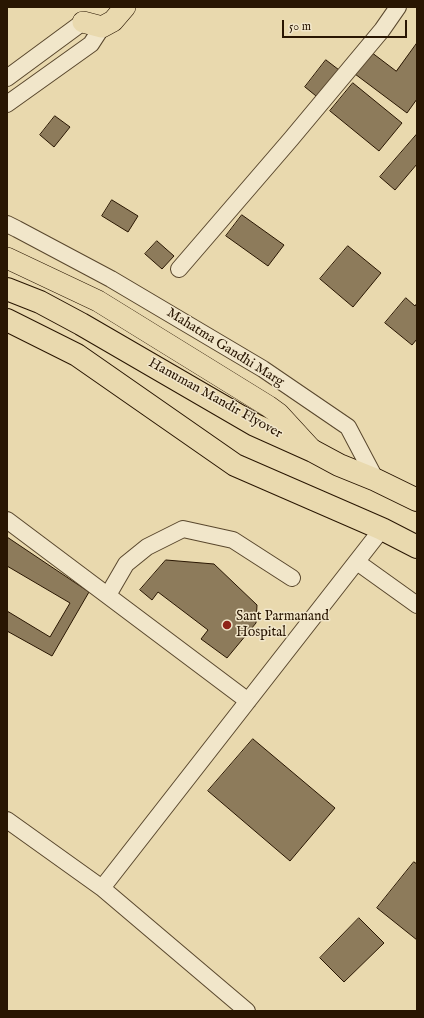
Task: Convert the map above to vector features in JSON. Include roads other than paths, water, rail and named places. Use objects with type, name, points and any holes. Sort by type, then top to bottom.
[{"type":"highway","name":"Hanuman Mandir Flyover","points":[[7,289],[40,302],[81,324],[255,425],[313,451]]},
{"type":"highway","points":[[7,320],[77,355],[235,465],[382,529],[417,547]]},
{"type":"highway","points":[[313,451],[339,465],[376,480],[417,500]]},
{"type":"main road","points":[[88,16],[109,7]]},
{"type":"main road","points":[[88,16],[113,21],[125,7]]},
{"type":"main road","name":"Hanuman Mandir Flyover","points":[[7,258],[98,301],[268,406],[279,414],[313,451]]},
{"type":"street","points":[[180,269],[382,30],[398,7]]},
{"type":"street","points":[[7,78],[88,16]]},
{"type":"street","points":[[7,104],[91,44],[88,16]]},
{"type":"street","name":"Mahatma Gandhi Marg","points":[[7,224],[111,279],[263,369],[348,427],[376,480]]},
{"type":"street","points":[[7,520],[248,701]]},
{"type":"street","points":[[108,595],[126,564],[147,547],[183,529],[233,540],[292,578]]},
{"type":"street","points":[[102,888],[382,529]]},
{"type":"street","points":[[357,562],[417,605]]},
{"type":"street","points":[[7,820],[102,888],[247,1011]]},
{"type":"place","name":"Sant Parmanand Hospital","points":[[227,625]]}]
